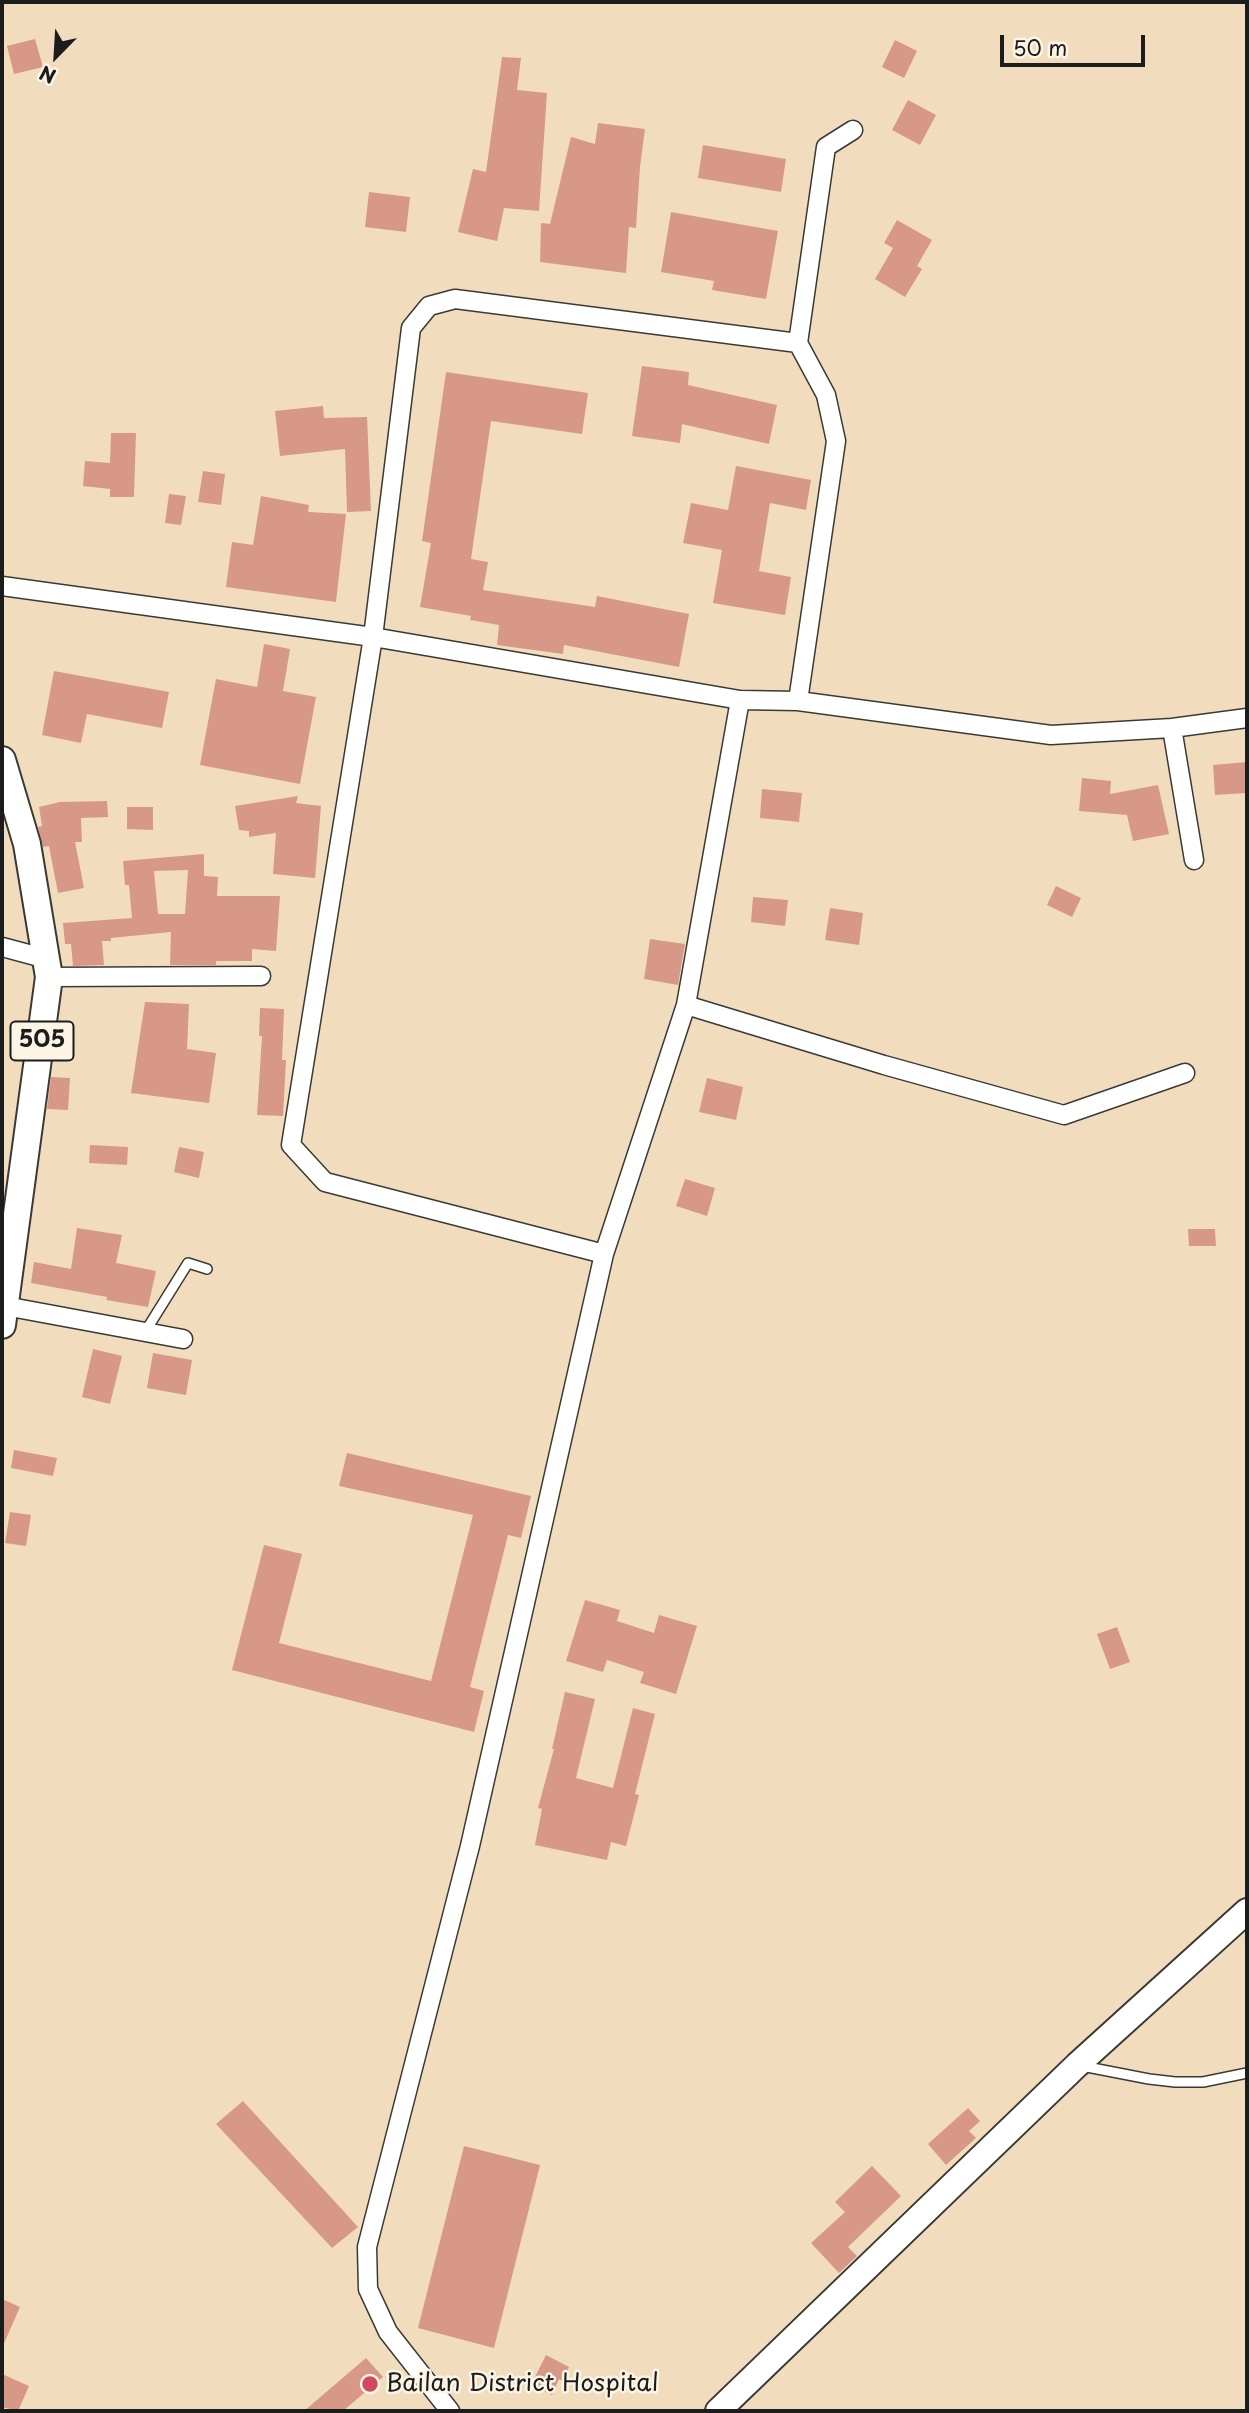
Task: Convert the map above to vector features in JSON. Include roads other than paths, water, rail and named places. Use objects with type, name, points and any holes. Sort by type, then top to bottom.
[{"type":"main road","name":"505","points":[[2,760],[27,844],[48,968],[11,1186],[3,1316]]},
{"type":"main road","points":[[718,2411],[1077,2065],[1247,1911]]},
{"type":"street","points":[[798,701],[836,441],[826,395],[799,343],[826,147],[853,130]]},
{"type":"street","points":[[604,1254],[325,1182],[291,1145],[373,637],[411,328],[429,306],[455,299],[799,343]]},
{"type":"street","points":[[2,586],[373,637],[740,700],[798,701],[1051,735],[1172,728],[1247,718]]},
{"type":"street","points":[[450,2411],[388,2332],[368,2290],[367,2247],[470,1846],[604,1254],[686,1005],[740,700]]},
{"type":"street","points":[[1172,728],[1194,860]]},
{"type":"street","points":[[2,947],[48,968],[261,976]]},
{"type":"street","points":[[686,1005],[884,1065],[1064,1115],[1185,1073]]},
{"type":"street","points":[[3,1316],[145,1332],[183,1339]]},
{"type":"lane","points":[[145,1332],[188,1263],[207,1269]]},
{"type":"lane","points":[[1077,2065],[1175,2082],[1203,2082],[1247,2073]]},
{"type":"place","name":"Bailan District Hospital","points":[[370,2384]]}]
